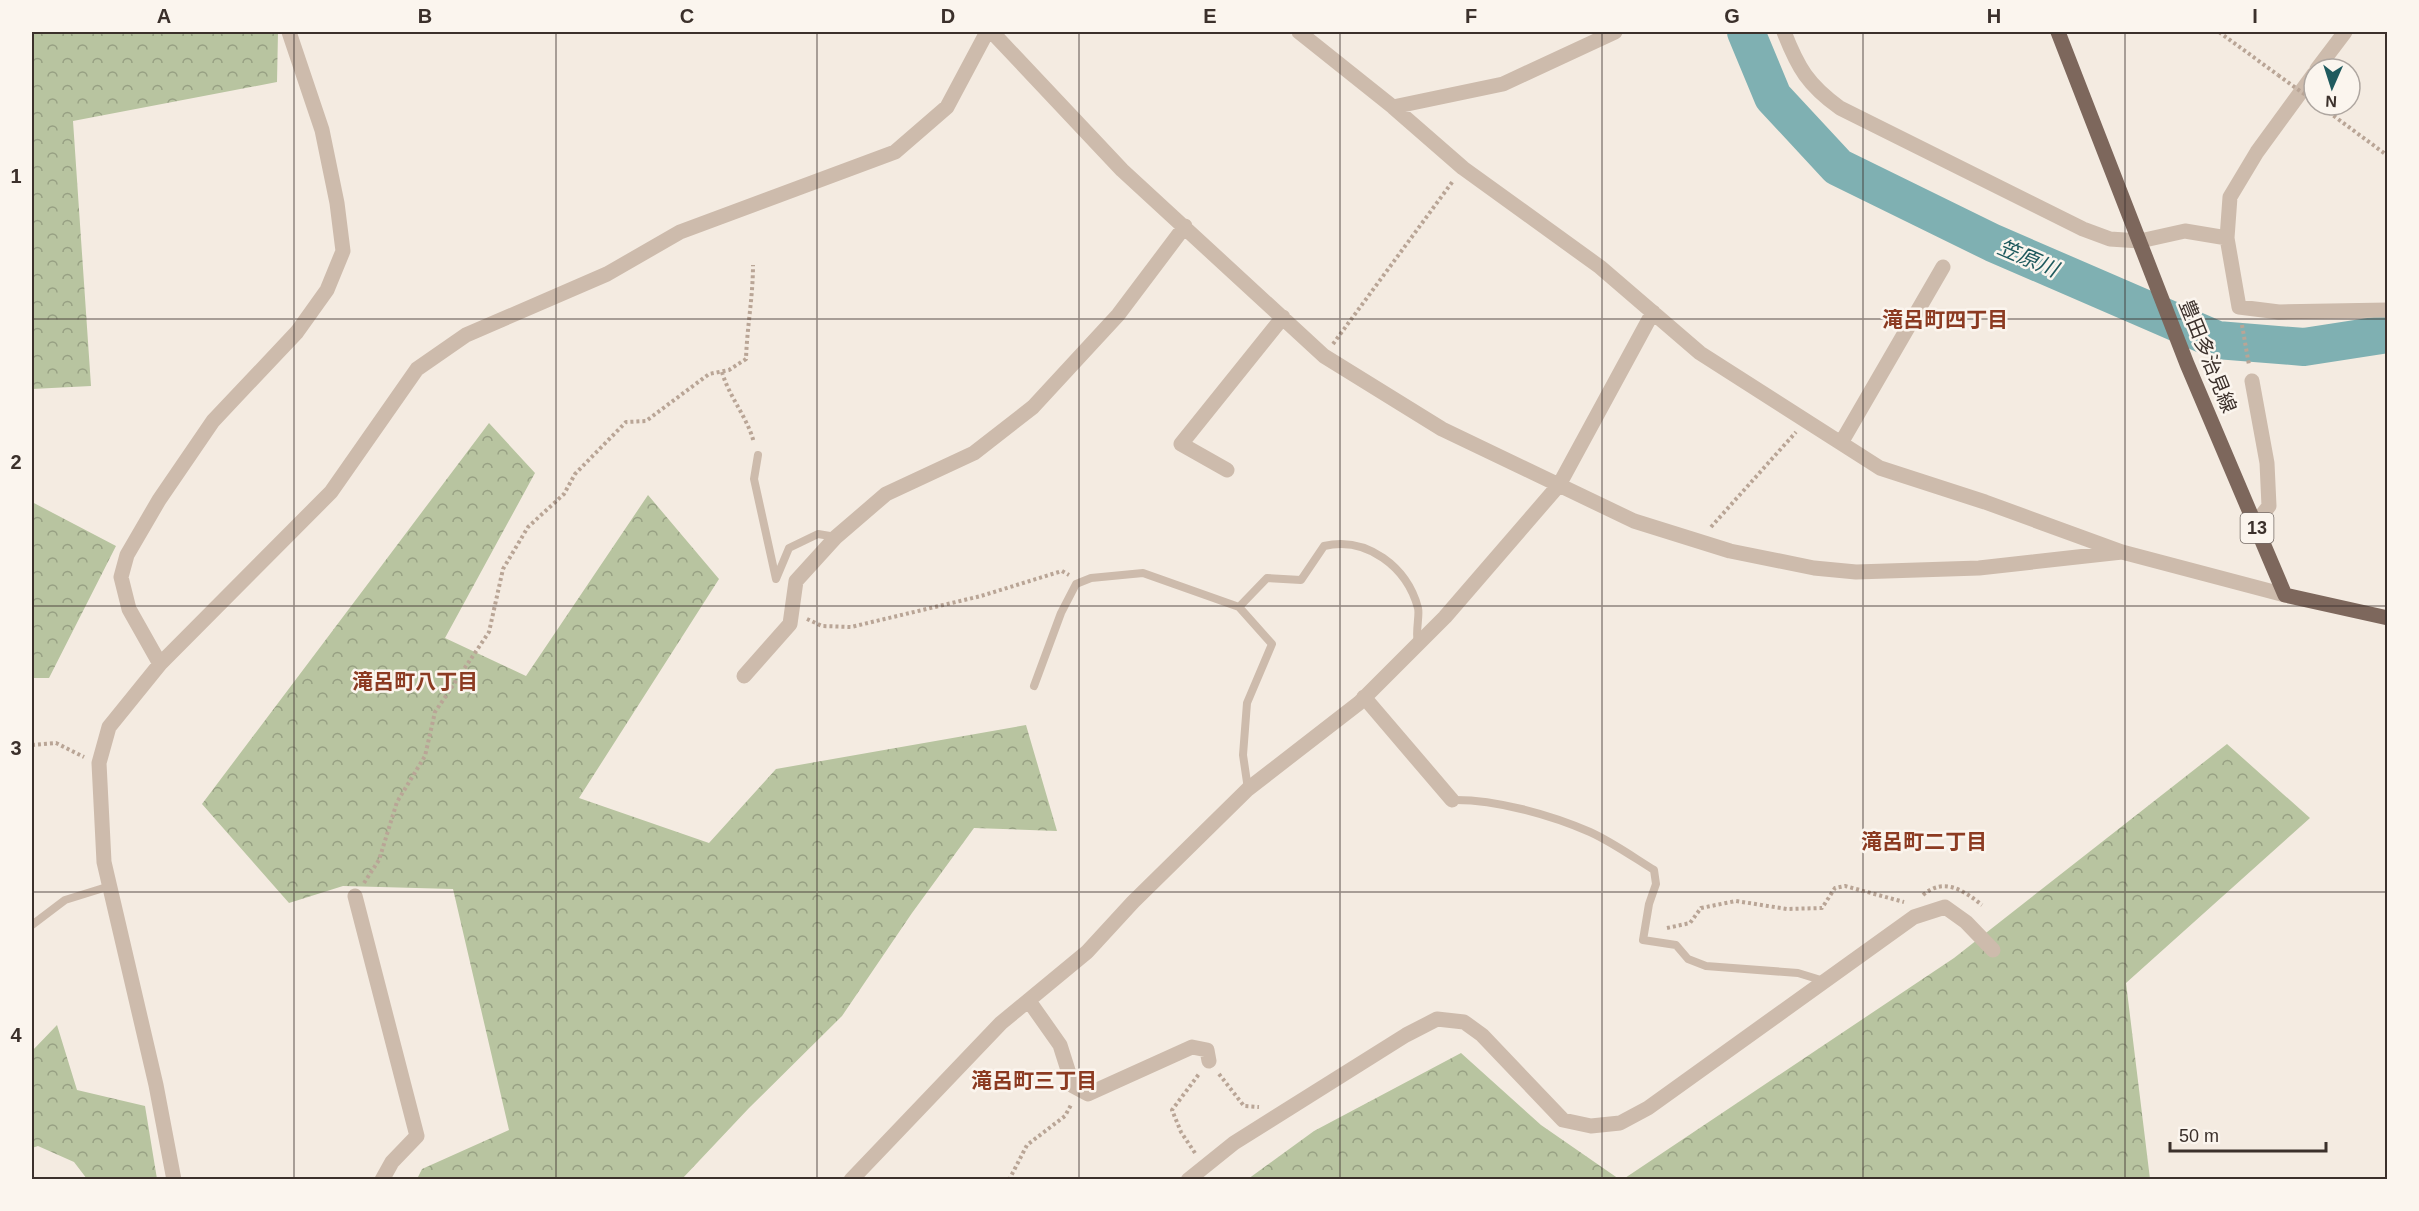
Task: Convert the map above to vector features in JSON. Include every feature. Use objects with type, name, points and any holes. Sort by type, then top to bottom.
[{"type":"main road","name":"豊田多治見線","points":[[2058,32],[2187,364],[2285,595]]},
{"type":"main road","points":[[2285,595],[2388,618]]},
{"type":"street","points":[[160,664],[129,609],[121,577],[127,555],[159,500],[213,421],[297,332],[327,290],[343,251],[338,203],[322,130],[289,32]]},
{"type":"street","points":[[174,1179],[156,1085],[104,862],[99,763],[109,727],[160,664],[331,492],[417,369],[466,335],[607,274],[680,232],[835,177],[895,152],[947,106],[987,32]]},
{"type":"street","points":[[992,32],[1122,170],[1324,356],[1442,429],[1634,520],[1730,551],[1814,568],[1856,572],[1979,568],[2122,552]]},
{"type":"street","points":[[1299,32],[1393,107],[1463,168],[1599,267],[1700,353],[1880,468],[1984,502],[2122,552],[2285,595]]},
{"type":"street","points":[[1393,107],[1503,84],[1615,32]]},
{"type":"street","points":[[1784,32],[1804,76],[1818,92],[1840,108],[2083,229],[2110,239],[2140,241],[2185,231],[2227,238]]},
{"type":"street","points":[[2327,57],[2345,32]]},
{"type":"street","points":[[2302,91],[2258,152],[2230,197],[2227,238],[2239,307],[2279,312],[2388,310]]},
{"type":"street","points":[[744,676],[790,624],[796,581],[836,537],[886,494],[974,453],[1032,407],[1118,315],[1185,226]]},
{"type":"street","points":[[1841,443],[1943,267]]},
{"type":"street","points":[[851,1179],[1000,1023],[1087,952],[1133,902],[1248,789],[1364,697],[1445,617],[1559,485],[1653,312]]},
{"type":"street","points":[[1227,470],[1181,444],[1282,316]]},
{"type":"street","points":[[2252,381],[2267,463],[2269,507],[2255,524]]},
{"type":"street","points":[[1364,697],[1452,800]]},
{"type":"street","points":[[355,896],[417,1136],[392,1162],[382,1179]]},
{"type":"street","points":[[1188,1179],[1234,1143],[1406,1035],[1437,1019],[1464,1022],[1482,1035],[1563,1120],[1591,1126],[1620,1123],[1648,1108],[1914,917],[1945,907],[1966,921],[1993,950]]},
{"type":"street","points":[[1029,1000],[1060,1045],[1073,1086],[1088,1094],[1192,1047],[1207,1050],[1209,1062]]},
{"type":"lane","points":[[758,455],[754,479],[776,579],[789,548],[818,534],[836,537]]},
{"type":"lane","points":[[1239,607],[1267,578],[1301,580],[1324,546],[1337,543],[1374,550],[1398,569],[1419,610],[1415,629],[1418,644]]},
{"type":"lane","points":[[1034,686],[1060,614],[1076,584],[1083,581],[1091,578],[1143,573],[1239,607],[1272,644],[1247,703],[1243,755],[1248,789]]},
{"type":"lane","points":[[1452,800],[1486,801],[1572,825],[1592,833],[1654,870],[1656,884],[1648,904],[1643,940],[1676,945],[1688,959],[1706,966],[1798,973],[1824,981]]},
{"type":"lane","points":[[32,925],[65,900],[110,886]]},
{"type":"path","points":[[2219,32],[2302,92]]},
{"type":"path","points":[[2336,117],[2388,156]]},
{"type":"path","points":[[1324,356],[1463,168]]},
{"type":"path","points":[[355,896],[380,860],[397,802],[425,756],[435,712],[489,632],[503,569],[528,527],[564,494],[575,474],[626,422],[646,422],[710,374],[722,372],[746,359],[747,313],[753,297],[753,265]]},
{"type":"path","points":[[2239,307],[2252,381]]},
{"type":"path","points":[[722,372],[733,400],[752,432],[758,455]]},
{"type":"path","points":[[1699,541],[1806,420]]},
{"type":"path","points":[[792,613],[822,626],[850,627],[981,596],[1062,572],[1083,581]]},
{"type":"path","points":[[32,745],[56,743],[99,763]]},
{"type":"path","points":[[1919,899],[1932,887],[1944,885],[1961,889],[1982,905]]},
{"type":"path","points":[[1645,927],[1663,929],[1690,923],[1701,908],[1736,901],[1787,909],[1822,908],[1835,888],[1845,886],[1912,904]]},
{"type":"path","points":[[1204,1167],[1181,1132],[1172,1110],[1209,1062],[1244,1106],[1292,1107]]},
{"type":"path","points":[[1009,1179],[1027,1145],[1065,1116],[1072,1103],[1088,1094]]},
{"type":"green space","points":[[32,32],[278,32],[277,82],[73,121],[91,386],[32,389]]},
{"type":"green space","points":[[489,423],[535,473],[445,638],[526,676],[648,495],[719,579],[579,798],[709,843],[776,769],[1026,725],[1057,831],[974,828],[912,913],[842,1016],[749,1108],[682,1179],[417,1179],[422,1169],[509,1130],[453,889],[343,886],[289,903],[202,804]]},
{"type":"green space","points":[[32,502],[116,546],[49,678],[32,678]]},
{"type":"green space","points":[[2227,744],[2310,818],[2126,983],[2150,1179],[1622,1180],[1954,958]]},
{"type":"green space","points":[[57,1025],[77,1090],[145,1106],[157,1179],[87,1179],[74,1162],[38,1146],[32,1148],[32,1051]]},
{"type":"green space","points":[[1461,1053],[1541,1125],[1619,1179],[1248,1179],[1314,1131]]},
{"type":"waterway","name":"笠原川","points":[[1746,32],[1773,97],[1838,167],[1993,243],[2217,340],[2304,347],[2388,334]]},
{"type":"district","name":"滝呂町四丁目","points":[[1945,319]]},
{"type":"district","name":"滝呂町八丁目","points":[[415,681]]},
{"type":"district","name":"滝呂町二丁目","points":[[1924,841]]},
{"type":"district","name":"滝呂町三丁目","points":[[1034,1080]]}]
